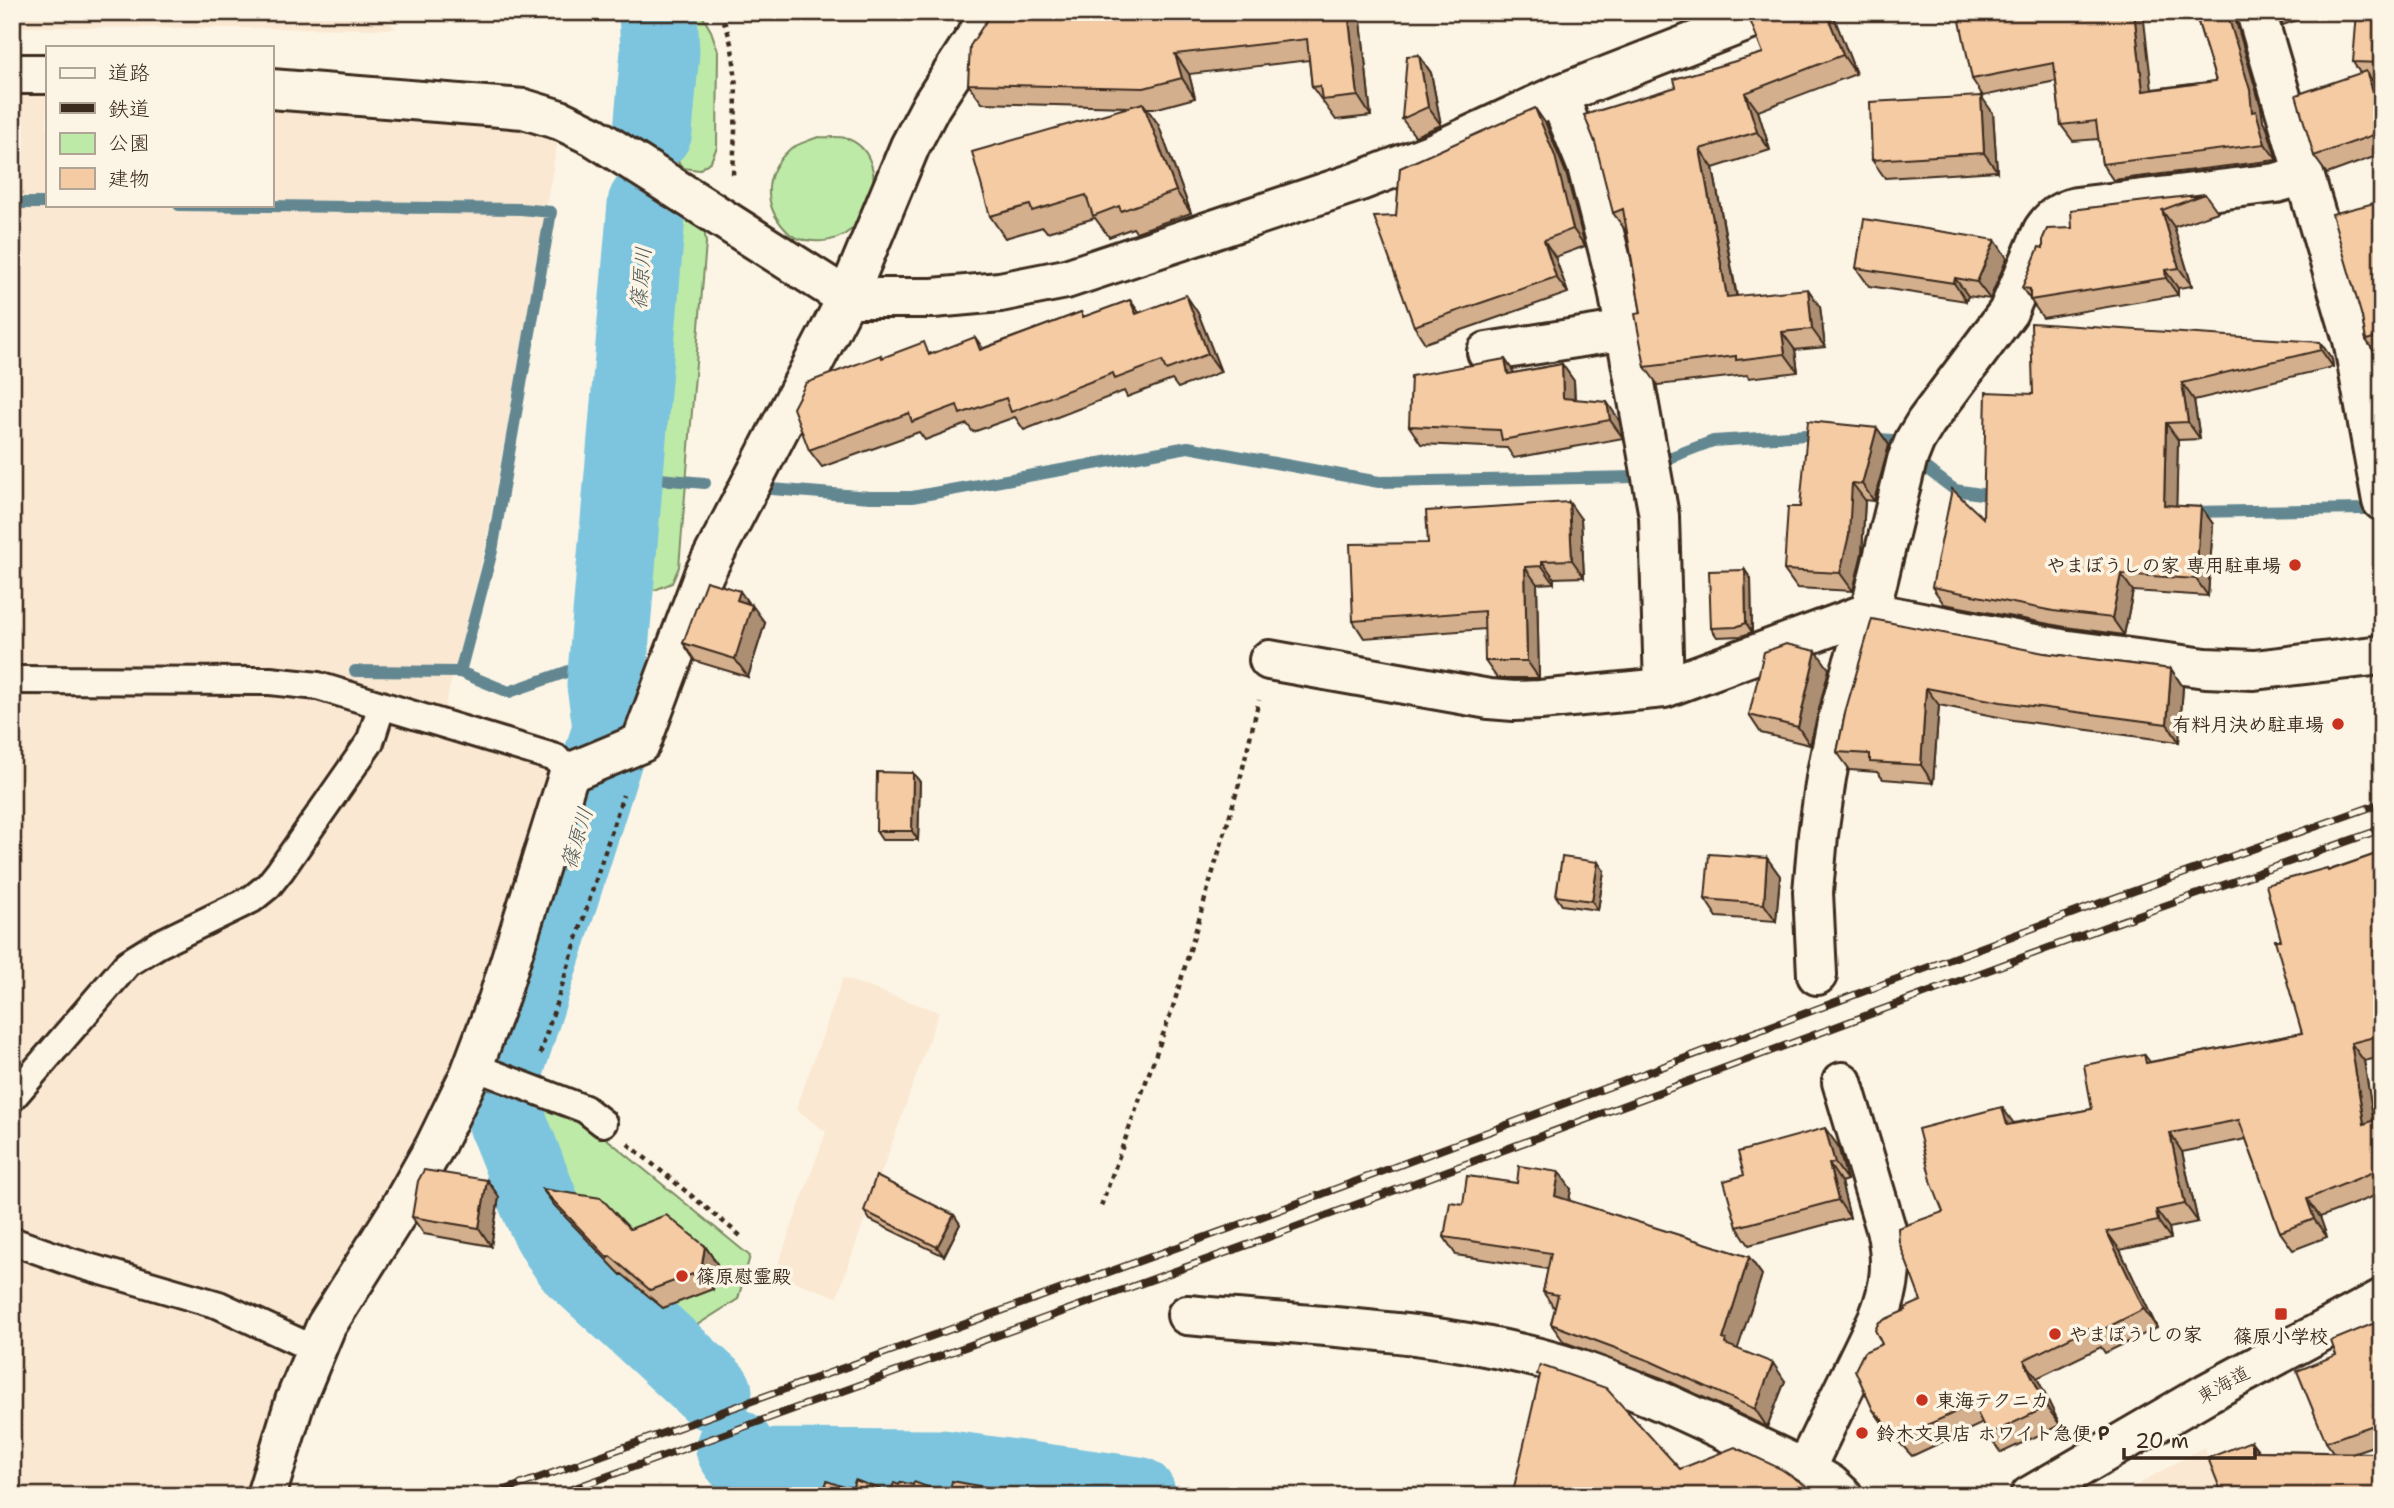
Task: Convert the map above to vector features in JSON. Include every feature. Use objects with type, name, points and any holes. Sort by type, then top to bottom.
[{"type":"street","points":[[266,1496],[295,1401],[326,1326],[396,1214],[476,1068],[576,770],[641,743],[704,574],[847,298],[910,146],[931,106],[992,12]]},
{"type":"street","points":[[273,89],[524,109],[559,120],[593,136],[847,298],[933,298],[1000,292],[1066,279],[1398,167],[1558,95],[1771,12]]},
{"type":"street","points":[[2256,12],[2374,410],[2382,501]]},
{"type":"street","points":[[12,74],[46,74]]},
{"type":"street","points":[[1558,95],[1587,166],[1626,330],[1659,516],[1664,688]]},
{"type":"street","points":[[1817,975],[1813,892],[1826,778],[1849,678],[1870,612],[1907,460],[1915,440],[2008,312],[2043,230],[2051,219],[2062,211],[2076,207],[2276,183],[2304,175]]},
{"type":"street","points":[[1486,352],[1626,330]]},
{"type":"street","points":[[1269,660],[1514,701],[1664,688],[1870,612],[2074,651],[2206,668],[2254,670],[2382,655]]},
{"type":"street","points":[[1805,1469],[1879,1315],[1887,1295],[1891,1273],[1891,1251],[1886,1229],[1842,1082]]},
{"type":"street","name":"東海道","points":[[2030,1496],[2207,1392],[2382,1299]]},
{"type":"street","points":[[1187,1315],[1426,1336],[1517,1352],[1572,1368],[1646,1395],[1805,1469],[1830,1484],[1843,1496]]},
{"type":"lane","points":[[12,680],[270,681],[318,687],[556,758],[576,770]]},
{"type":"lane","points":[[12,1098],[128,963],[159,944],[235,908],[268,886],[370,742],[382,705]]},
{"type":"lane","points":[[476,1068],[585,1109],[603,1123]]},
{"type":"lane","points":[[12,1241],[71,1262],[219,1305],[316,1350]]},
{"type":"path","points":[[719,12],[726,24],[733,48],[735,74],[732,196],[719,217]]},
{"type":"path","points":[[1101,1206],[1173,1007],[1239,784],[1269,660]]},
{"type":"path","points":[[527,1087],[631,769],[623,751]]},
{"type":"path","points":[[603,1123],[742,1237]]},
{"type":"shaded area","points":[[12,12],[380,12],[396,29],[12,27]]},
{"type":"shaded area","points":[[46,87],[46,206],[273,206],[273,102],[486,118],[559,134],[485,549],[445,706],[564,743],[485,996],[457,1069],[252,1496],[12,1496],[12,88]]},
{"type":"shaded area","points":[[843,978],[939,1012],[837,1297],[790,1280],[778,1264],[826,1132],[796,1109]]},
{"type":"shaded area","points":[[2204,1447],[2224,1496],[2119,1496],[2154,1475]]},
{"type":"green space","points":[[680,12],[700,12],[718,51],[717,147],[711,161],[699,170],[683,168],[674,157],[672,144]]},
{"type":"green space","points":[[818,137],[845,138],[861,147],[870,161],[873,179],[871,197],[864,215],[851,230],[835,239],[814,241],[798,239],[790,234],[775,214],[769,192],[770,181],[780,160],[792,148]]},
{"type":"green space","points":[[687,217],[704,227],[706,243],[679,567],[672,583],[655,590],[640,581],[636,566],[664,241],[670,225]]},
{"type":"green space","points":[[515,1093],[580,1117],[750,1256],[738,1299],[678,1337],[588,1255],[572,1235],[560,1213]]},
{"type":"building","points":[[1059,12],[1348,12],[1358,96],[1322,100],[1320,86],[1312,87],[1307,39],[1175,54],[1182,78],[1144,88],[968,84],[970,46],[990,15],[1060,17]]},
{"type":"building","points":[[1766,12],[1826,12],[1843,55],[1745,93],[1757,132],[1700,149],[1727,297],[1808,289],[1812,329],[1782,332],[1785,354],[1736,360],[1736,356],[1645,367],[1635,314],[1641,313],[1623,209],[1613,213],[1595,142],[1584,115],[1676,87],[1674,79],[1763,53],[1750,20]]},
{"type":"building","points":[[1978,12],[2134,12],[2143,91],[2216,81],[2195,12],[2227,12],[2250,90],[2252,112],[2256,111],[2265,144],[2102,164],[2096,121],[2061,125],[2054,63],[1972,79],[1959,16]]},
{"type":"building","points":[[2357,12],[2380,12],[2382,63],[2353,62]]},
{"type":"building","points":[[1419,55],[1428,107],[1402,119],[1407,56]]},
{"type":"building","points":[[2366,71],[2382,117],[2382,132],[2314,156],[2296,95]]},
{"type":"building","points":[[1981,96],[1984,153],[1872,160],[1870,102]]},
{"type":"building","points":[[1143,103],[1176,191],[1121,211],[1119,206],[1093,216],[1086,195],[1032,211],[1030,205],[990,216],[972,152]]},
{"type":"building","points":[[1535,108],[1555,156],[1573,229],[1544,240],[1556,277],[1414,326],[1374,217],[1396,216],[1400,168]]},
{"type":"building","points":[[2205,194],[2162,210],[2179,268],[2165,270],[2166,278],[2030,300],[2030,289],[2022,288],[2039,247],[2043,248],[2047,229],[2072,228],[2071,210]]},
{"type":"building","points":[[2382,201],[2382,336],[2366,340],[2362,317],[2332,214]]},
{"type":"building","points":[[1864,219],[1995,240],[1977,282],[1955,278],[1954,283],[1856,268]]},
{"type":"building","points":[[1186,295],[1208,354],[1166,370],[1162,361],[1115,379],[1113,373],[1011,412],[1006,398],[960,414],[957,405],[912,422],[909,413],[809,450],[793,408],[806,383],[924,342],[929,355],[975,337],[980,350],[1081,312],[1083,317],[1130,300],[1136,314]]},
{"type":"building","points":[[2031,323],[2320,342],[2321,350],[2182,383],[2188,422],[2166,423],[2164,505],[2201,507],[2196,579],[2121,574],[2112,618],[2053,611],[1932,587],[1952,489],[1983,518],[1986,392],[2033,394]]},
{"type":"building","points":[[1505,359],[1508,374],[1562,364],[1563,398],[1607,402],[1610,420],[1502,440],[1500,430],[1409,426],[1411,376]]},
{"type":"building","points":[[2377,398],[2382,398],[2382,425]]},
{"type":"building","points":[[1808,421],[1877,428],[1862,484],[1852,483],[1849,535],[1840,573],[1784,570],[1788,507],[1800,507]]},
{"type":"building","points":[[1569,502],[1572,560],[1542,561],[1542,566],[1525,567],[1527,661],[1485,661],[1484,611],[1353,621],[1350,544],[1428,543],[1426,511]]},
{"type":"building","points":[[1745,570],[1746,623],[1736,627],[1711,628],[1709,571]]},
{"type":"building","points":[[706,581],[740,591],[737,600],[752,605],[735,659],[683,643]]},
{"type":"building","points":[[1872,619],[2044,653],[2171,669],[2167,724],[2001,702],[1926,688],[1921,765],[1870,762],[1870,754],[1837,752],[1846,709]]},
{"type":"building","points":[[1786,644],[1816,651],[1798,727],[1749,715],[1764,652]]},
{"type":"building","points":[[877,772],[913,773],[912,831],[876,831]]},
{"type":"building","points":[[2382,852],[2382,1035],[2351,1043],[2364,1124],[2382,1117],[2382,1171],[2381,1169],[2307,1199],[2314,1219],[2280,1232],[2239,1120],[2170,1133],[2185,1204],[2156,1210],[2158,1221],[2107,1232],[2144,1309],[2092,1335],[2089,1328],[2024,1360],[2047,1407],[1988,1435],[1973,1404],[1899,1438],[1873,1410],[1855,1370],[1864,1352],[1882,1344],[1875,1330],[1879,1322],[1921,1301],[1899,1242],[1898,1228],[1943,1212],[1932,1184],[1918,1129],[2002,1107],[2007,1125],[2092,1109],[2084,1065],[2144,1054],[2146,1063],[2302,1033],[2275,940],[2281,940],[2266,885],[2327,868],[2328,871]]},
{"type":"building","points":[[1709,854],[1767,858],[1764,904],[1705,899]]},
{"type":"building","points":[[1562,857],[1598,862],[1592,901],[1556,896]]},
{"type":"building","points":[[1825,1128],[1835,1163],[1829,1164],[1838,1200],[1737,1227],[1724,1181],[1744,1175],[1738,1152]]},
{"type":"building","points":[[1519,1166],[1559,1172],[1555,1196],[1749,1257],[1723,1339],[1726,1340],[1725,1344],[1773,1363],[1755,1409],[1650,1361],[1551,1324],[1558,1295],[1543,1292],[1551,1253],[1444,1237],[1450,1202],[1463,1204],[1467,1176],[1517,1183]]},
{"type":"building","points":[[424,1170],[487,1180],[479,1228],[412,1217],[418,1181]]},
{"type":"building","points":[[876,1176],[954,1215],[937,1247],[864,1211]]},
{"type":"building","points":[[542,1189],[601,1198],[630,1229],[666,1215],[705,1246],[701,1271],[650,1290],[610,1256],[608,1258]]},
{"type":"building","points":[[2382,1320],[2382,1422],[2326,1442],[2297,1371],[2336,1355],[2331,1341]]},
{"type":"building","points":[[1540,1365],[1606,1388],[1680,1469],[1735,1447],[1781,1469],[1821,1496],[1512,1496]]},
{"type":"building","points":[[2251,1441],[2253,1451],[2382,1453],[2382,1496],[2223,1496],[2208,1458]]},
{"type":"building","points":[[855,1480],[890,1493],[894,1483],[913,1485],[914,1482],[949,1495],[952,1481],[1032,1496],[810,1496],[813,1488],[823,1492],[827,1481],[852,1490]]},
{"type":"waterway","name":"篠原川","points":[[653,131],[660,52],[658,12]]},
{"type":"waterway","points":[[12,203],[46,203]]},
{"type":"waterway","name":"篠原川","points":[[647,204],[606,685],[612,726],[506,1064],[502,1097],[508,1122],[537,1199],[567,1254],[577,1267],[713,1392]]},
{"type":"waterway","points":[[264,206],[521,209],[551,212],[492,551],[460,672]]},
{"type":"waterway","points":[[1661,461],[1713,441],[1822,434]]},
{"type":"waterway","points":[[1868,438],[1892,440]]},
{"type":"waterway","points":[[772,489],[870,497],[912,497],[1188,447],[1379,482],[1637,477]]},
{"type":"waterway","points":[[1923,466],[1955,490],[2000,497]]},
{"type":"waterway","points":[[624,476],[705,483]]},
{"type":"waterway","points":[[2189,512],[2363,509]]},
{"type":"waterway","points":[[355,671],[460,672],[509,692],[609,657]]},
{"type":"waterway","name":"篠原川","points":[[735,1448],[746,1461],[763,1468],[941,1469],[1137,1496]]},
{"type":"railway","points":[[489,1496],[1239,1225],[2103,902],[2382,803]]},
{"type":"railway","points":[[553,1496],[1250,1244],[2113,924],[2382,829]]},
{"type":"place","name":"やまぼうしの家 専用駐車場","points":[[2295,565]]},
{"type":"place","name":"有料月決め駐車場","points":[[2338,724]]},
{"type":"place","name":"篠原慰霊殿","points":[[682,1276]]},
{"type":"place","name":"篠原小学校","points":[[2281,1314]]},
{"type":"place","name":"やまぼうしの家","points":[[2055,1334]]},
{"type":"place","name":"東海テクニカ","points":[[1922,1400]]},
{"type":"place","name":"鈴木文具店 ホワイト急便 P","points":[[1862,1433]]}]
